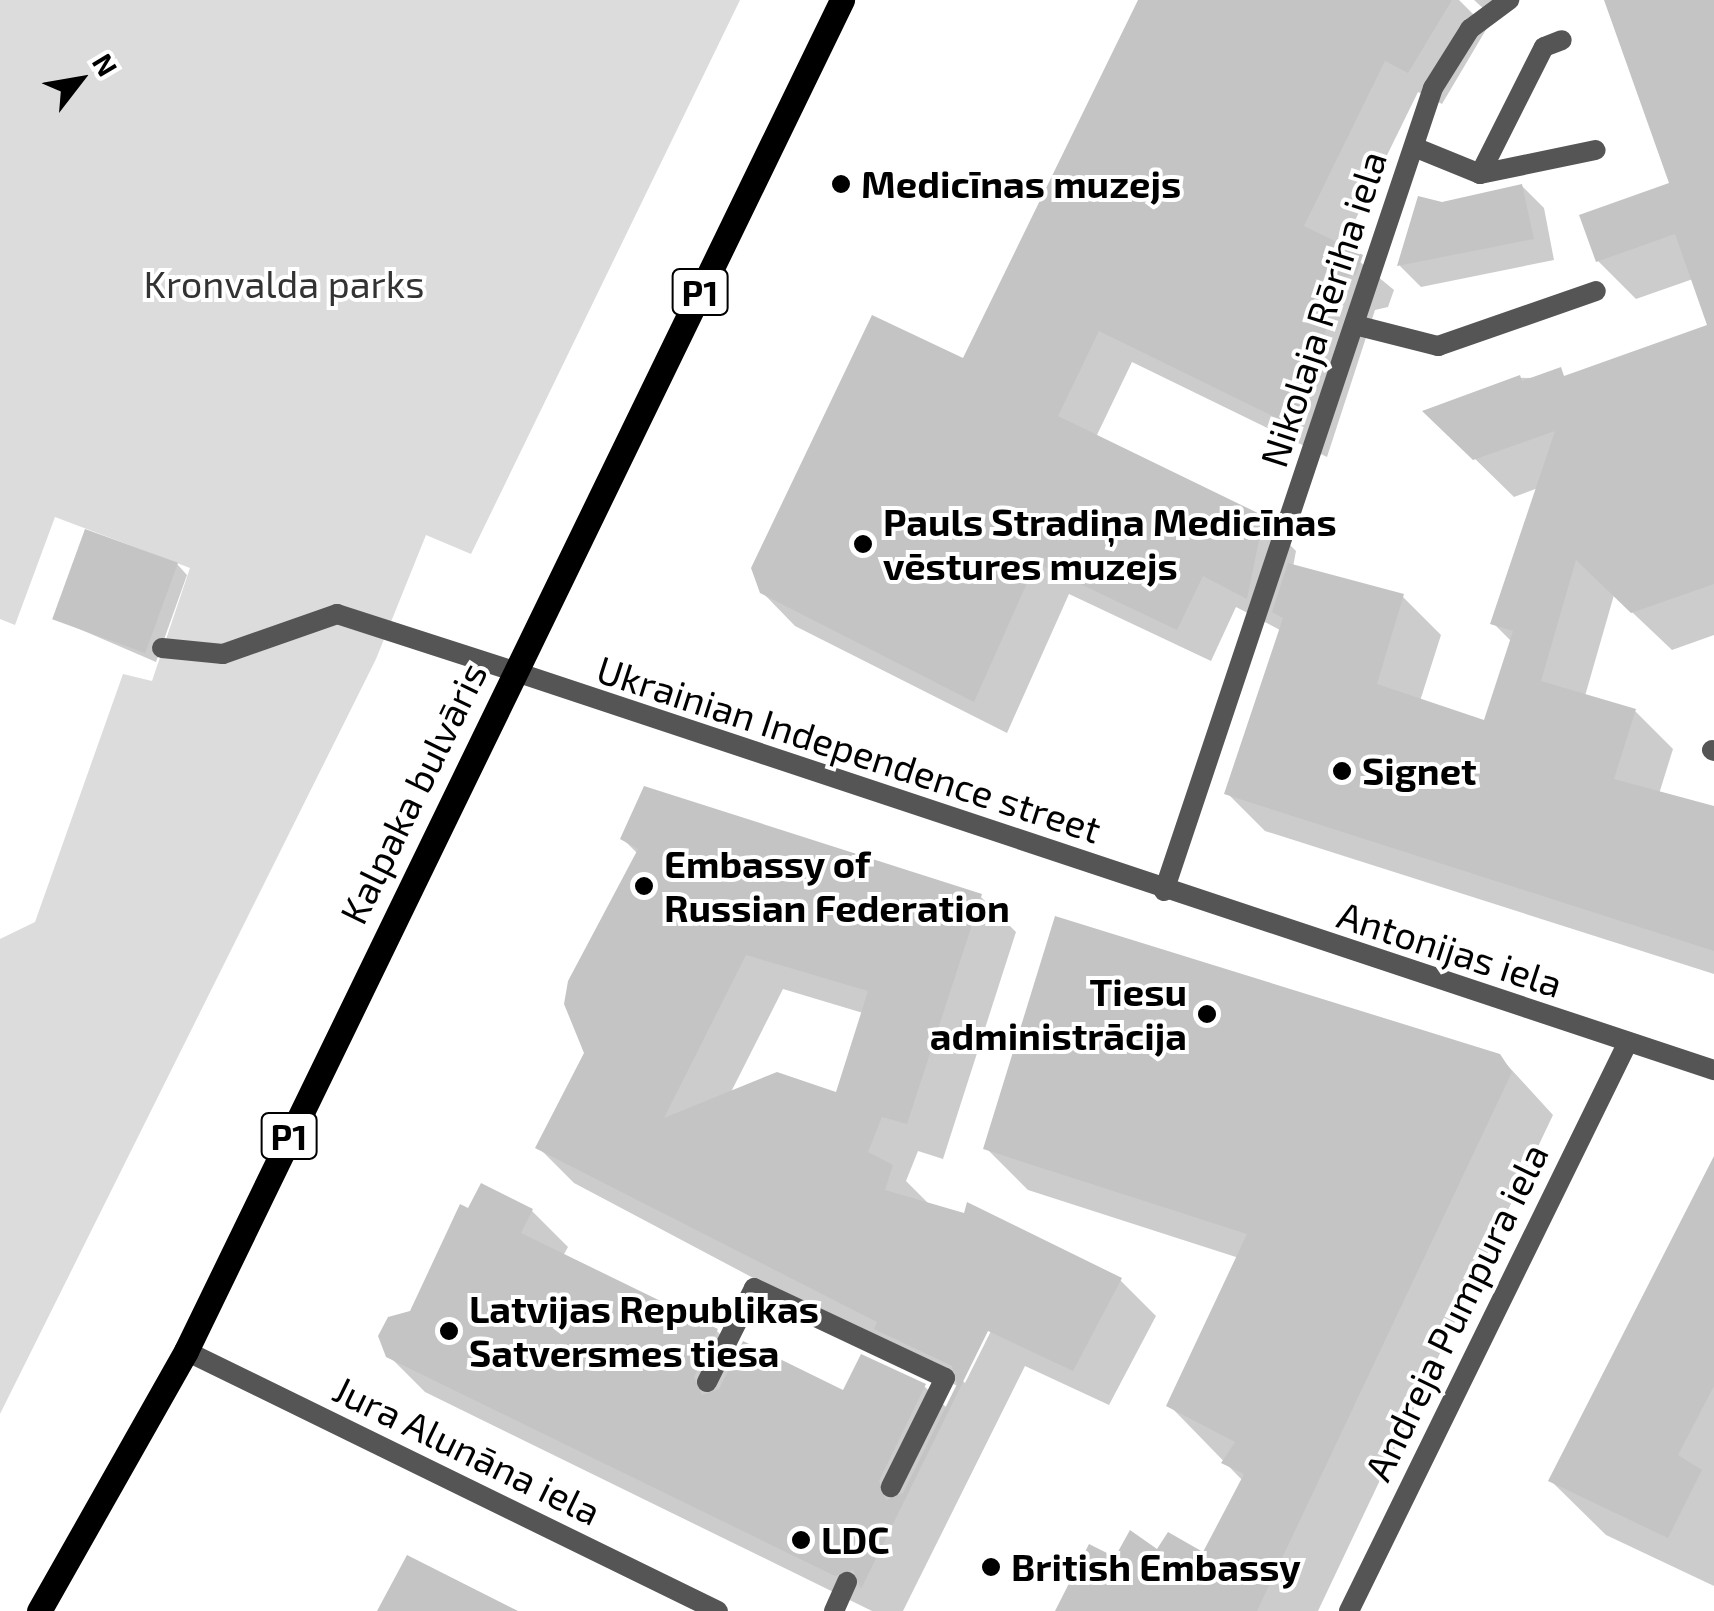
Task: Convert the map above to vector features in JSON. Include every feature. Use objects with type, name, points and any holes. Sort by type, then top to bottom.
[{"type":"main road","name":"Kalpaka bulvāris","points":[[40,1611],[186,1351],[842,0]]},
{"type":"street","name":"Nikolaja Rēriha iela","points":[[1164,891],[1433,88],[1470,29],[1509,0]]},
{"type":"street","points":[[1480,174],[1544,47],[1562,40]]},
{"type":"street","points":[[1414,146],[1480,174],[1596,150]]},
{"type":"street","points":[[1355,325],[1438,346],[1596,291]]},
{"type":"street","name":"Ukrainian Independence street","points":[[162,648],[223,654],[338,614],[1164,891]]},
{"type":"street","name":"Antonijas iela","points":[[1164,891],[1714,1070]]},
{"type":"street","name":"Andreja Pumpura iela","points":[[1348,1611],[1627,1044]]},
{"type":"street","points":[[707,1382],[754,1288],[945,1378],[890,1487]]},
{"type":"street","name":"Jura Alunāna iela","points":[[186,1351],[718,1611]]},
{"type":"street","points":[[834,1611],[846,1582]]},
{"type":"green space","name":"Kronvalda parks","points":[[0,0],[740,0],[471,554],[426,535],[376,659],[0,1414],[0,939],[35,922],[123,674],[152,681],[190,568],[55,517],[15,625],[0,619]]},
{"type":"building","points":[[1138,0],[1452,0],[1408,73],[1385,61],[1304,226],[1363,255],[1356,275],[1343,277],[1295,427],[1099,331],[1058,416],[1264,516],[1247,599],[1203,576],[1177,630],[1036,563],[974,702],[760,593],[751,568],[872,315],[963,358]]},
{"type":"building","points":[[1604,0],[1714,0],[1714,584],[1631,613],[1576,560],[1541,681],[1636,709],[1614,779],[1714,806],[1714,951],[1224,794],[1283,618],[1272,612],[1288,563],[1404,594],[1377,684],[1484,720],[1513,631],[1490,624],[1555,431],[1473,460],[1422,411],[1520,375],[1522,381],[1561,367],[1564,376],[1707,325],[1675,234],[1596,262],[1579,215],[1669,183]]},
{"type":"building","points":[[1522,184],[1534,239],[1397,266],[1418,196],[1442,202]]},
{"type":"building","points":[[85,529],[178,563],[145,653],[52,619]]},
{"type":"building","points":[[644,786],[982,894],[907,1124],[882,1117],[868,1152],[893,1165],[885,1190],[964,1213],[967,1202],[1122,1278],[1073,1371],[988,1331],[861,1589],[853,1570],[835,1576],[386,1357],[378,1336],[388,1317],[410,1311],[460,1204],[468,1208],[481,1183],[533,1209],[521,1233],[718,1329],[694,1377],[702,1395],[719,1389],[743,1341],[843,1390],[861,1354],[926,1384],[879,1481],[886,1500],[903,1493],[957,1384],[952,1366],[874,1329],[877,1322],[535,1148],[584,1053],[564,1004],[568,981],[638,849],[620,839]],"holes":[[[746,955],[868,991],[836,1092],[777,1072],[664,1118]]]},
{"type":"building","points":[[1055,916],[1500,1054],[1512,1072],[1257,1611],[1055,1611],[1089,1544],[1115,1557],[1130,1530],[1157,1549],[1168,1532],[1203,1552],[1244,1474],[1221,1463],[1235,1442],[1166,1406],[1247,1234],[983,1149]]},
{"type":"building","points":[[1714,1156],[1714,1386],[1678,1455],[1702,1470],[1668,1538],[1548,1481]]},
{"type":"building","points":[[407,1555],[518,1611],[377,1611]]},
{"type":"place","name":"Medicīnas muzejs","points":[[841,184]]},
{"type":"place","name":"Pauls Stradiņa Medicīnas vēstures muzejs","points":[[863,544]]},
{"type":"place","name":"Signet","points":[[1342,771]]},
{"type":"place","name":"Embassy of Russian Federation","points":[[644,886]]},
{"type":"place","name":"Tiesu administrācija","points":[[1207,1014]]},
{"type":"place","name":"Latvijas Republikas Satversmes tiesa","points":[[449,1331]]},
{"type":"place","name":"LDC","points":[[801,1540]]},
{"type":"place","name":"British Embassy","points":[[991,1567]]}]
